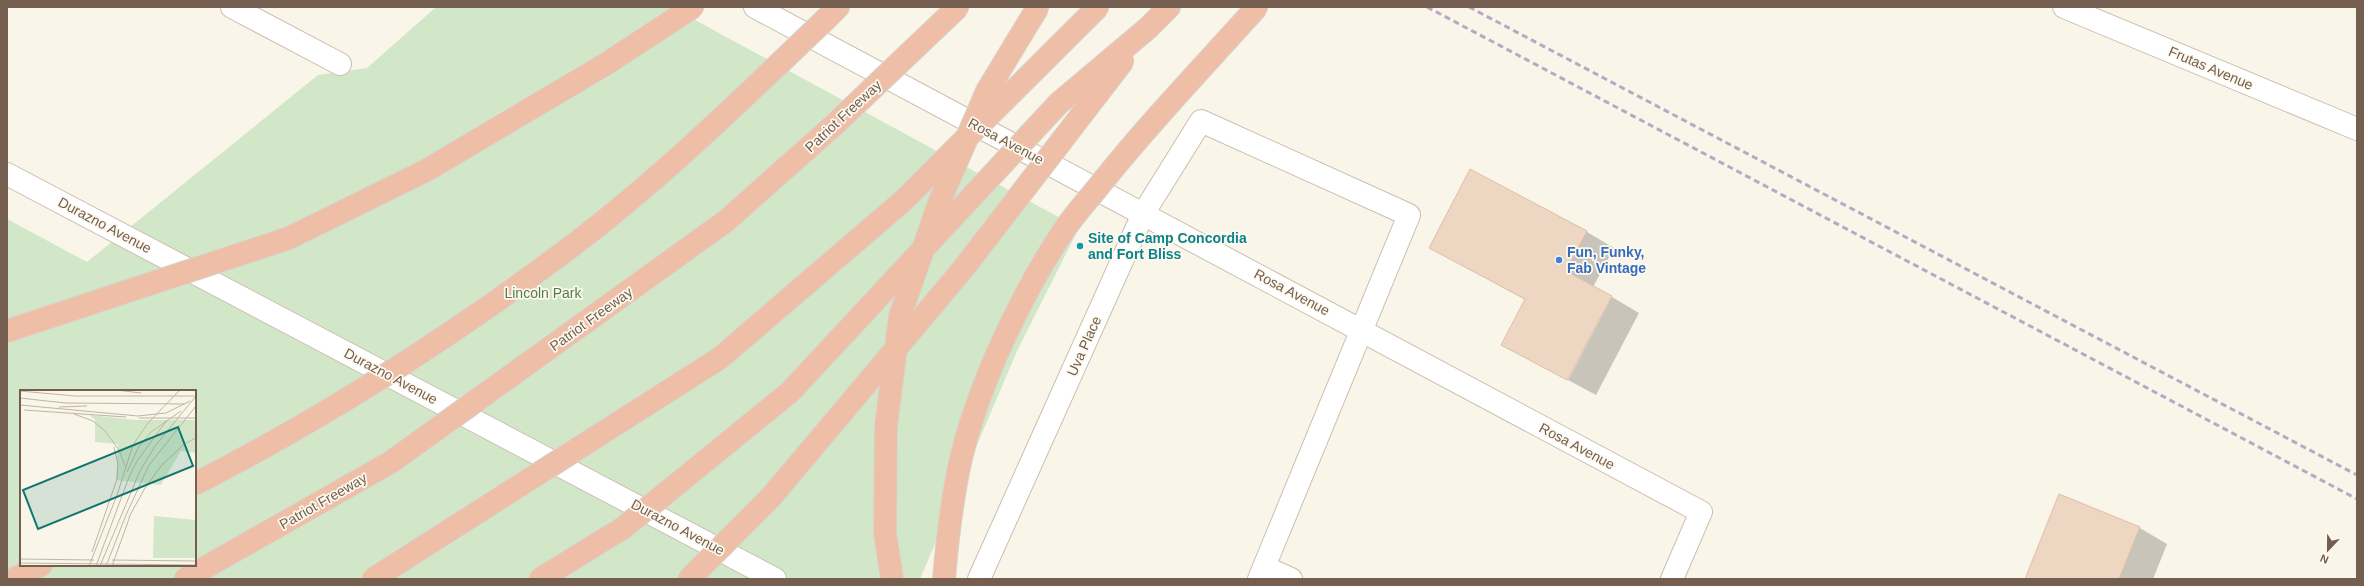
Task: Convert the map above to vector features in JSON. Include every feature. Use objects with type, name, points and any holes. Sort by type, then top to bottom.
[{"type":"highway","points":[[7,331],[289,238],[426,170],[606,64],[693,7]]},
{"type":"highway","name":"Patriot Freeway","points":[[185,579],[391,462],[726,221],[834,125],[958,7]]},
{"type":"highway","points":[[892,579],[885,533],[886,426],[900,316],[939,203],[987,91],[1038,7]]},
{"type":"highway","points":[[373,579],[720,358],[904,200],[1098,7]]},
{"type":"highway","points":[[540,579],[623,528],[790,392],[1059,103],[1148,28],[1169,7]]},
{"type":"highway","points":[[944,579],[947,535],[958,471],[974,415],[995,361],[1024,299],[1062,233],[1132,145],[1258,7]]},
{"type":"highway","points":[[196,483],[279,440],[455,330],[573,245],[694,145],[832,11]]},
{"type":"highway","points":[[689,579],[771,497],[963,269],[1148,28]]},
{"type":"highway","points":[[14,579],[39,566]]},
{"type":"street","points":[[232,7],[340,64]]},
{"type":"street","name":"Rosa Avenue","points":[[755,7],[1361,329],[1701,512],[1672,579]]},
{"type":"street","name":"Frutas Avenue","points":[[2064,7],[2357,129]]},
{"type":"street","name":"Uva Place","points":[[979,579],[1143,214],[1201,121],[1409,215],[1361,329]]},
{"type":"street","name":"Durazno Avenue","points":[[7,174],[775,579]]},
{"type":"street","points":[[1291,579],[1261,573],[1361,329]]},
{"type":"green space","name":"Lincoln Park","points":[[436,7],[671,7],[1079,228],[1017,351],[920,579],[7,579],[7,219],[87,262],[318,75],[367,68]]},
{"type":"building","points":[[1470,169],[1587,231],[1566,271],[1612,296],[1567,380],[1501,345],[1525,299],[1429,248]]},
{"type":"building","points":[[2059,494],[2140,527],[2119,579],[2025,579]]},
{"type":"railway","points":[[1427,7],[2357,499]]},
{"type":"railway","points":[[1469,7],[2357,475]]},
{"type":"place","name":"Site of Camp Concordia and Fort Bliss","points":[[1080,246]]},
{"type":"place","name":"Fun, Funky, Fab Vintage","points":[[1559,260]]}]
